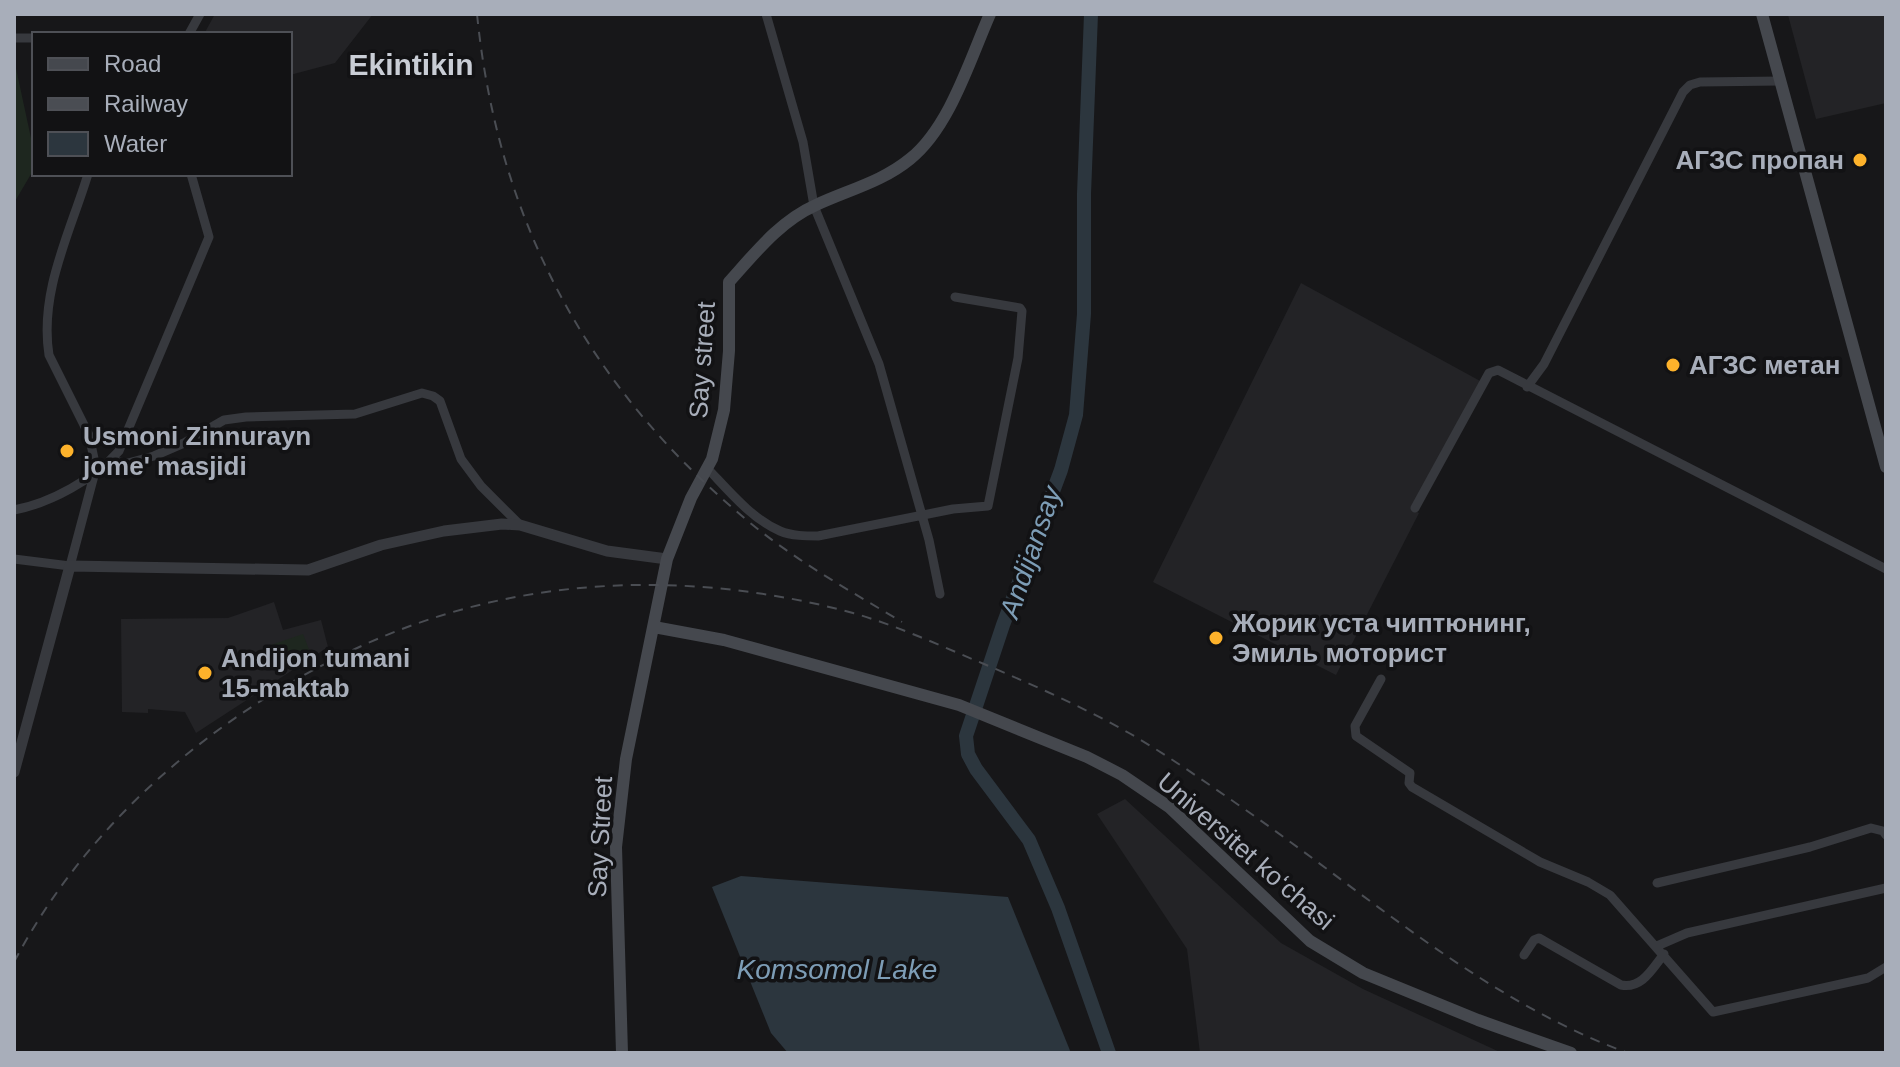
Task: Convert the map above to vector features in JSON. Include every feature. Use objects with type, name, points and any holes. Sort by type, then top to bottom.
[{"type":"main road","name":"Say street","points":[[654,627],[667,559],[691,498],[708,469],[724,410],[729,351],[729,282],[774,232],[814,206],[865,187],[912,158],[949,108],[990,14]]},
{"type":"main road","points":[[1764,14],[1886,467]]},
{"type":"main road","name":"Universitet kо‘chasi","points":[[654,627],[724,640],[959,705],[1087,757],[1122,775],[1169,807],[1310,941],[1363,973],[1478,1020],[1571,1053]]},
{"type":"main road","name":"Say Street","points":[[622,1053],[616,847],[626,759],[654,627]]},
{"type":"street","points":[[190,32],[200,14]]},
{"type":"street","points":[[766,14],[803,142],[814,206],[879,364],[922,516],[940,594]]},
{"type":"street","points":[[1527,387],[1544,364],[1683,92],[1690,85],[1700,82],[1781,81]]},
{"type":"street","points":[[14,772],[96,468],[89,435],[49,355],[47,343],[58,257],[73,224],[87,176]]},
{"type":"street","points":[[14,510],[37,505],[80,483],[119,451],[209,237],[192,176]]},
{"type":"street","points":[[708,469],[745,507],[780,531],[818,536],[953,509],[988,506],[1018,358],[1022,315],[1020,308],[955,297]]},
{"type":"street","points":[[1415,508],[1489,373],[1498,370],[1886,569]]},
{"type":"street","points":[[109,461],[128,463],[154,456],[224,420],[355,414],[422,393],[440,401],[461,459],[481,486],[520,525]]},
{"type":"street","points":[[14,559],[70,566],[308,570],[360,551],[444,531],[478,525],[520,525],[607,551],[667,559]]},
{"type":"street","points":[[1381,679],[1355,726],[1356,736],[1410,773],[1409,783],[1412,787],[1540,862],[1610,895],[1713,1012],[1868,978],[1886,967]]},
{"type":"street","points":[[1657,883],[1810,847],[1871,828],[1886,835]]},
{"type":"street","points":[[1657,946],[1687,933],[1886,888]]},
{"type":"street","points":[[1524,955],[1539,938],[1621,985],[1629,986],[1643,981],[1664,954]]},
{"type":"shaded area","points":[[215,14],[373,14],[335,63],[292,74],[292,32],[205,32]]},
{"type":"shaded area","points":[[1788,15],[1886,16],[1886,103],[1816,119]]},
{"type":"shaded area","points":[[14,59],[32,143],[32,172],[14,203]]},
{"type":"shaded area","points":[[1301,283],[1482,382],[1414,510],[1419,513],[1336,675],[1153,582]]},
{"type":"shaded area","name":"Andijon tumani 15-maktab","points":[[274,602],[283,630],[321,620],[328,647],[196,733],[185,712],[148,709],[148,713],[122,712],[121,619],[228,618]]},
{"type":"shaded area","points":[[303,634],[310,652],[274,664],[268,646]]},
{"type":"shaded area","points":[[1125,799],[1281,943],[1363,989],[1502,1053],[1200,1053],[1187,949],[1097,814]]},
{"type":"water","name":"Komsomol Lake","points":[[741,876],[1008,897],[1071,1053],[788,1053],[771,1033],[712,887]]},
{"type":"waterway","name":"Andijansay","points":[[1091,14],[1084,194],[1084,314],[1076,415],[1061,470],[1003,625],[966,736],[968,754],[976,769],[1029,840],[1058,908],[1109,1053]]},
{"type":"railway","points":[[477,14],[488,91],[506,164],[531,233],[562,299],[600,361],[645,419],[696,474],[754,526],[808,565],[902,622]]},
{"type":"railway","points":[[14,962],[44,911],[79,863],[117,819],[159,778],[204,741],[252,706],[303,676],[355,649],[415,624],[476,606],[538,593],[601,586],[664,585],[727,589],[853,613],[919,637],[1076,705],[1185,768],[1475,974],[1575,1031],[1628,1053]]},
{"type":"place","name":"АГЗС пропан","points":[[1860,160]]},
{"type":"place","name":"АГЗС метан","points":[[1673,365]]},
{"type":"place","name":"Usmoni Zinnurayn jome' masjidi","points":[[67,451]]},
{"type":"place","name":"Жорик уста чиптюнинг, Эмиль моторист","points":[[1216,638]]},
{"type":"place","name":"Andijon tumani 15-maktab","points":[[205,673]]},
{"type":"district","name":"Ekintikin","points":[[411,65]]}]
